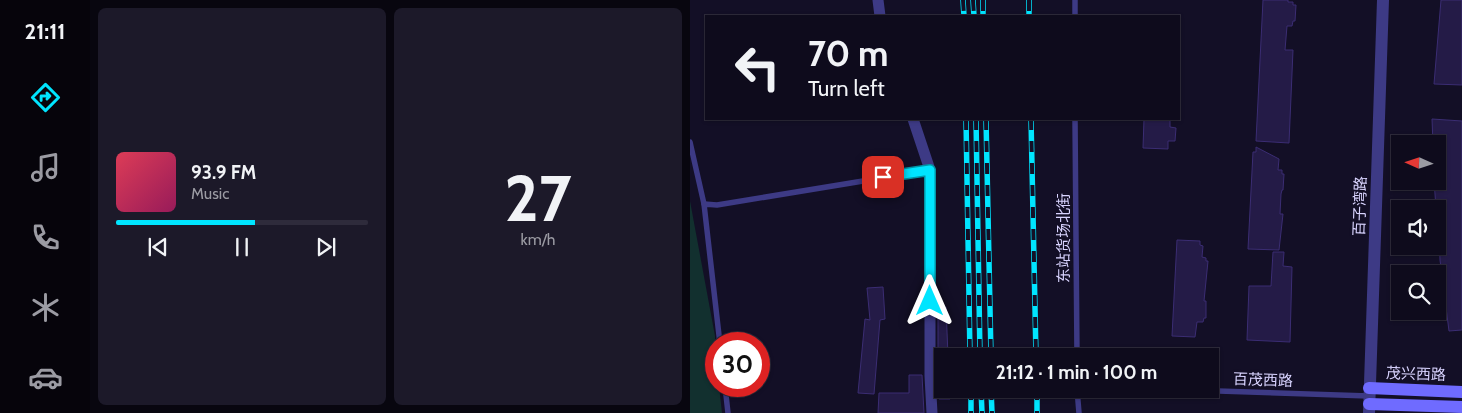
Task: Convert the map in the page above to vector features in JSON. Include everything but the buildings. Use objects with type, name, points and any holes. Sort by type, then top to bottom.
[{"type":"main road","name":"茂兴西路","points":[[1369,401],[1462,392]]},
{"type":"main road","points":[[1369,401],[1462,407]]},
{"type":"street","points":[[878,0],[880,15]]},
{"type":"street","name":"百子湾路","points":[[1369,401],[1383,0]]},
{"type":"street","points":[[913,120],[930,170],[930,376],[932,413]]},
{"type":"lane","points":[[1074,0],[1075,15]]},
{"type":"lane","name":"东站货场北街","points":[[1075,120],[1077,348]]},
{"type":"lane","points":[[690,142],[704,204],[719,332]]},
{"type":"lane","points":[[704,204],[716,205],[930,170]]},
{"type":"lane","name":"百茂西路","points":[[1219,393],[1369,401]]},
{"type":"lane","points":[[726,397],[728,413]]},
{"type":"lane","points":[[1078,398],[1079,413]]},
{"type":"green space","points":[[690,201],[714,332],[705,332],[705,397],[720,397],[722,413],[690,413]]},
{"type":"railway","points":[[963,0],[964,15]]},
{"type":"railway","points":[[973,0],[974,15]]},
{"type":"railway","points":[[983,0],[983,15]]},
{"type":"railway","points":[[1029,0],[1029,15]]},
{"type":"railway","points":[[966,120],[970,348]]},
{"type":"railway","points":[[976,120],[980,348]]},
{"type":"railway","points":[[986,120],[991,348]]},
{"type":"railway","points":[[1031,120],[1036,348]]},
{"type":"railway","points":[[971,398],[971,413]]},
{"type":"railway","points":[[981,398],[982,413]]},
{"type":"railway","points":[[991,398],[992,413]]},
{"type":"railway","points":[[1037,398],[1037,413]]},
{"type":"route","points":[[883,177],[930,170],[930,301]]}]
